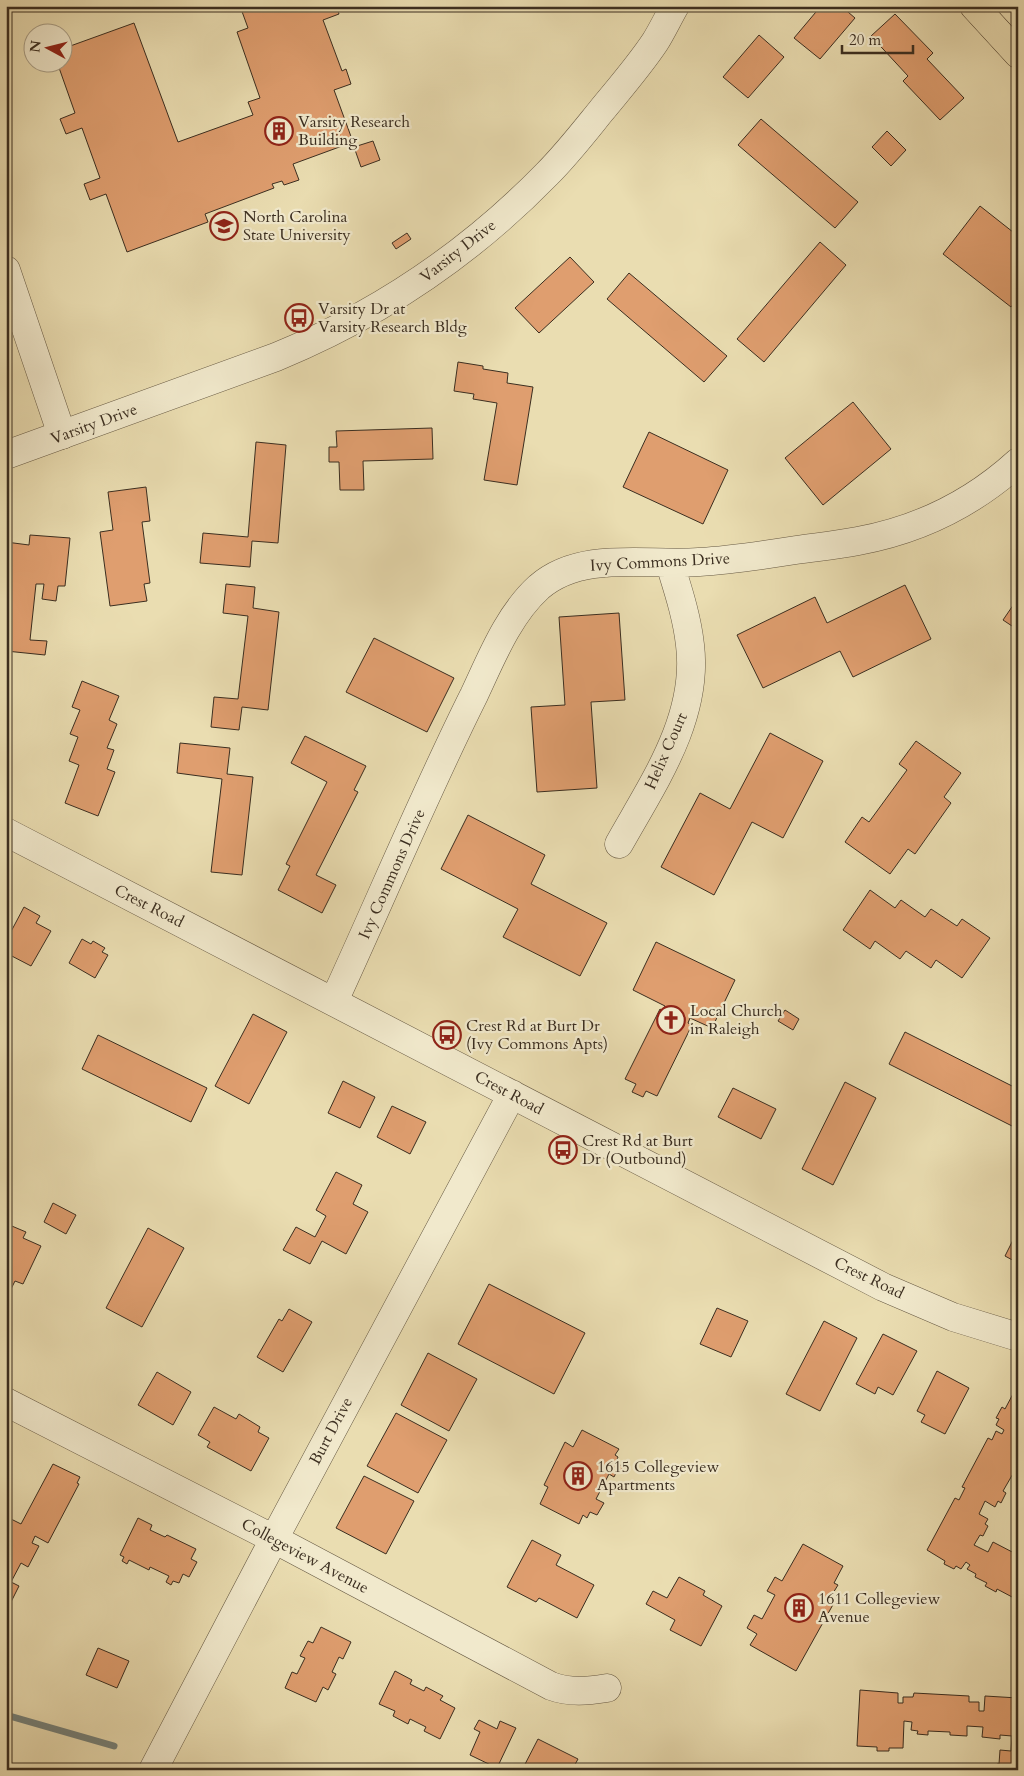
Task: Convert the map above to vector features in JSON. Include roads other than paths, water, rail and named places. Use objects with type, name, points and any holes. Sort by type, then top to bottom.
[{"type":"main road","points":[[974,6],[1018,54]]},
{"type":"street","name":"Varsity Drive","points":[[654,43],[675,6]]},
{"type":"street","name":"Varsity Drive","points":[[6,455],[308,344],[346,326],[410,287],[472,242],[547,174],[577,141],[654,43],[693,6]]},
{"type":"street","points":[[6,270],[62,435]]},
{"type":"street","name":"Ivy Commons Drive","points":[[334,1001],[460,722],[496,650],[526,599],[541,585],[570,570],[605,563],[643,562],[670,564],[748,557],[860,540],[904,529],[937,517],[963,504],[1000,478],[1018,462]]},
{"type":"street","name":"Helix Court","points":[[619,844],[673,745],[686,710],[690,678],[690,646],[681,600],[670,564]]},
{"type":"street","name":"Crest Road","points":[[6,832],[883,1286],[953,1317],[1018,1337]]},
{"type":"street","name":"Burt Drive","points":[[153,1770],[512,1094]]},
{"type":"street","name":"Collegeview Avenue","points":[[6,1402],[274,1539],[551,1686],[561,1690],[575,1691],[607,1688]]},
{"type":"waterway","points":[[6,1715],[114,1746]]},
{"type":"place","name":"Varsity Research Building","points":[[279,131]]},
{"type":"place","name":"North Carolina State University","points":[[224,226]]},
{"type":"place","name":"Varsity Dr at Varsity Research Bldg","points":[[299,318]]},
{"type":"place","name":"Local Church in Raleigh","points":[[671,1020]]},
{"type":"place","name":"Crest Rd at Burt Dr (Ivy Commons Apts)","points":[[447,1035]]},
{"type":"place","name":"Crest Rd at Burt Dr (Outbound)","points":[[563,1150]]},
{"type":"place","name":"1615 Collegeview Apartments","points":[[578,1476]]},
{"type":"place","name":"1611 Collegeview Avenue","points":[[799,1608]]}]
